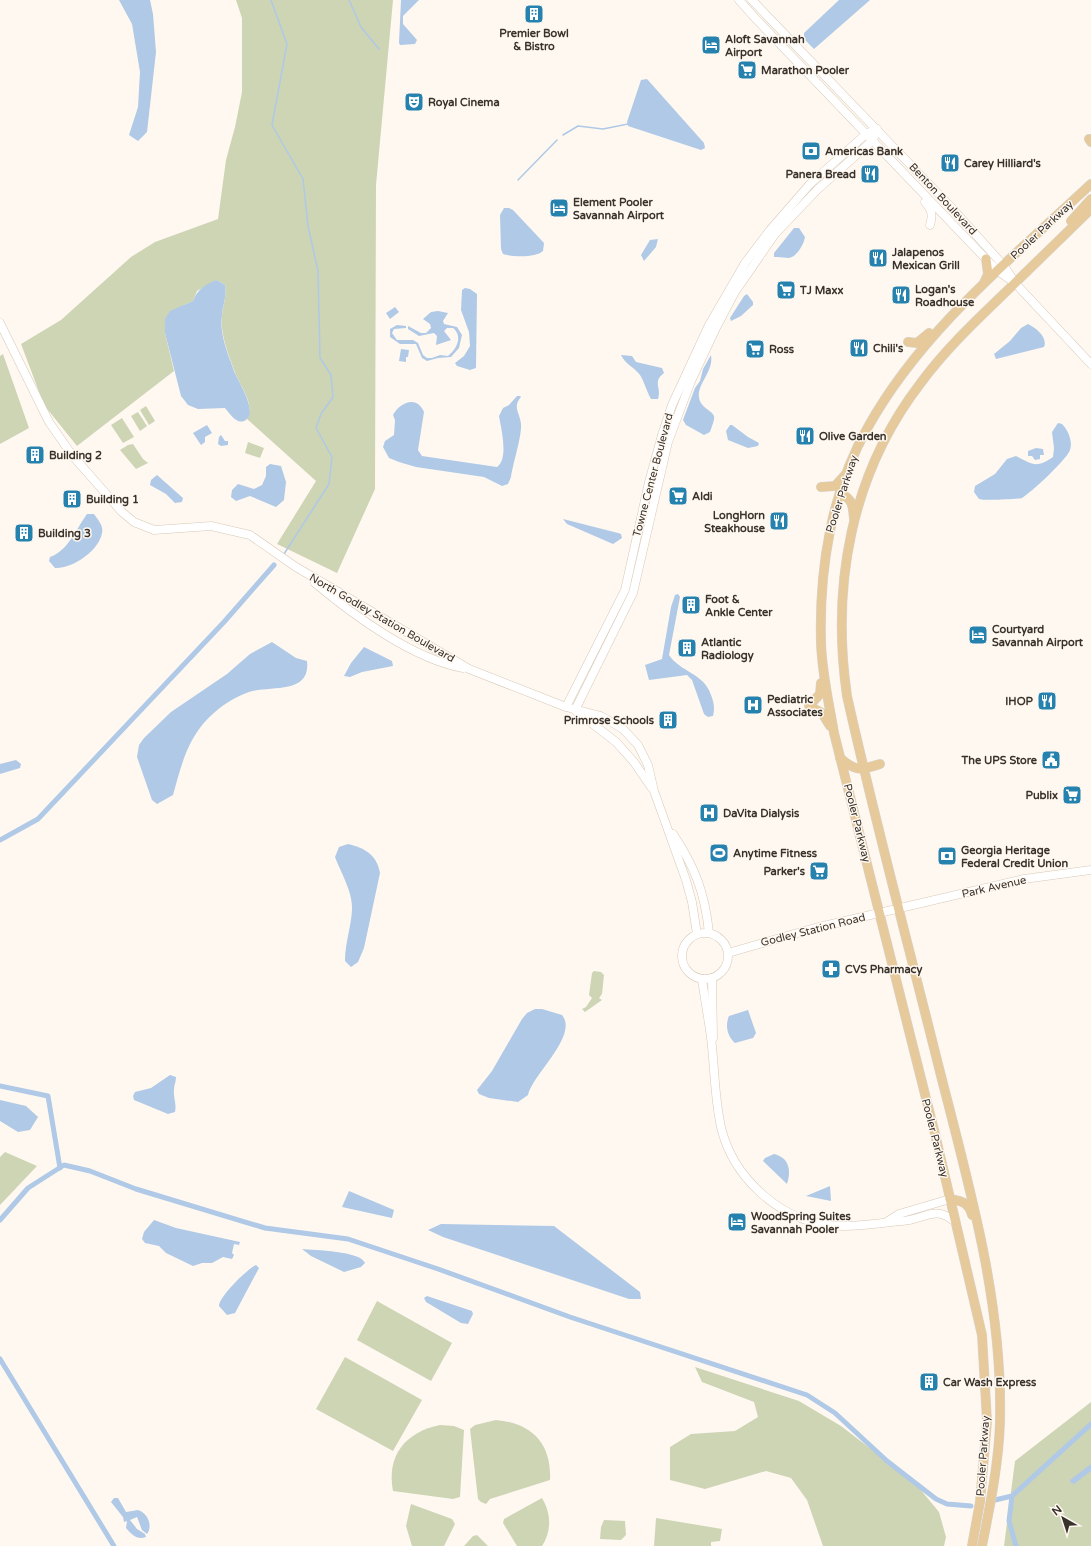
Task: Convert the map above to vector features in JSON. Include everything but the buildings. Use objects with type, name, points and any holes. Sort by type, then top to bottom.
[{"type":"main road","name":"Pooler Parkway","points":[[972,1546],[980,1502],[985,1460],[987,1421],[986,1376],[982,1334],[935,1134],[878,913],[834,733],[826,692],[822,650],[822,591],[827,545],[832,520],[848,471],[868,427],[909,366],[940,328],[1001,268],[1091,184]]},
{"type":"main road","points":[[1057,242],[1070,221],[1091,199]]},
{"type":"main road","name":"Pooler Parkway","points":[[982,1546],[991,1498],[1000,1422],[995,1322],[987,1271],[973,1203],[869,790],[847,696],[841,642],[842,588],[848,548],[854,522],[874,462],[902,410],[920,384],[954,343],[1091,209]]},
{"type":"main road","points":[[982,287],[988,274],[986,259]]},
{"type":"main road","points":[[909,366],[912,352],[908,342],[917,343],[922,341],[954,309],[969,299]]},
{"type":"main road","points":[[821,487],[835,486],[848,471]]},
{"type":"main road","points":[[841,494],[848,497],[851,501],[854,522]]},
{"type":"main road","points":[[822,650],[819,663],[821,686],[820,694],[809,706],[822,713],[834,733]]},
{"type":"main road","points":[[858,743],[866,757],[880,764]]},
{"type":"main road","points":[[840,758],[854,769],[864,769],[880,764]]},
{"type":"main road","points":[[869,790],[872,774],[880,764]]},
{"type":"main road","points":[[950,1199],[960,1200],[970,1208],[983,1266],[987,1271]]},
{"type":"street","name":"Benton Boulevard","points":[[739,0],[986,259],[1001,268]]},
{"type":"street","name":"Benton Boulevard","points":[[752,0],[877,129],[1001,268],[1074,344],[1091,364]]},
{"type":"street","name":"Towne Center Boulevard","points":[[849,155],[866,134],[877,129]]},
{"type":"street","name":"Towne Center Boulevard","points":[[566,707],[625,590],[649,482],[662,436],[672,405],[700,343],[745,263],[790,206],[849,155],[872,140],[877,129]]},
{"type":"street","name":"Benton Boulevard","points":[[898,167],[902,179],[930,208],[932,216],[930,225],[938,219],[943,218],[950,222]]},
{"type":"street","name":"Towne Center Boulevard","points":[[575,710],[633,593],[668,442],[691,381],[716,328],[735,292],[775,234],[833,169]]},
{"type":"street","name":"North Godley Station Boulevard","points":[[0,323],[49,422],[72,455],[122,512],[134,522],[154,530],[211,526],[250,535],[296,567],[357,616],[397,641],[453,666],[469,669]]},
{"type":"street","name":"North Godley Station Boulevard","points":[[296,567],[469,669],[566,707],[601,716],[612,722],[631,737],[645,758],[654,791],[668,825],[692,902],[697,934]]},
{"type":"street","name":"North Godley Station Boulevard","points":[[575,710],[616,742],[634,762],[654,791]]},
{"type":"street","name":"North Godley Station Boulevard","points":[[668,825],[688,856],[697,874],[704,896],[709,933]]},
{"type":"street","name":"Park Avenue","points":[[899,909],[1024,879],[1091,870]]},
{"type":"street","name":"Godley Station Road","points":[[728,952],[811,929],[899,909]]},
{"type":"street","points":[[709,933],[722,940],[728,952],[725,968],[712,978],[702,979],[691,974],[684,965],[682,959],[683,947],[697,934],[709,933]]},
{"type":"street","points":[[712,978],[714,1030],[712,1045]]},
{"type":"street","points":[[702,979],[712,1045],[717,1111],[722,1132],[729,1151],[740,1170],[763,1195],[780,1208],[820,1224],[854,1226],[887,1221],[904,1221],[936,1212],[944,1213],[955,1222]]},
{"type":"street","points":[[887,1221],[899,1214],[950,1199]]},
{"type":"green space","points":[[236,0],[393,0],[376,185],[375,489],[337,573],[277,544],[316,481],[247,419],[249,413],[248,401],[246,394],[236,376],[222,330],[225,285],[217,280],[197,291],[193,301],[184,305],[165,333],[174,371],[77,446],[44,405],[21,344],[61,320],[131,257],[155,242],[218,219],[226,160],[235,127],[242,92],[242,18]]},
{"type":"green space","points":[[3,354],[29,428],[0,444],[0,356]]},
{"type":"green space","points":[[146,406],[155,421],[149,425],[140,410]]},
{"type":"green space","points":[[138,412],[147,426],[140,431],[131,416]]},
{"type":"green space","points":[[122,418],[134,437],[123,443],[111,425]]},
{"type":"green space","points":[[248,442],[264,448],[260,458],[245,453]]},
{"type":"green space","points":[[133,444],[143,459],[148,463],[136,469],[120,450]]},
{"type":"green space","points":[[594,971],[601,972],[604,975],[602,994],[599,998],[602,1000],[585,1012],[582,1009],[586,1007],[592,998],[589,995],[592,973]]},
{"type":"green space","points":[[5,1152],[37,1166],[0,1205],[0,1157]]},
{"type":"green space","points":[[377,1301],[452,1343],[431,1381],[357,1340]]},
{"type":"green space","points":[[345,1357],[422,1400],[393,1451],[316,1409]]},
{"type":"green space","points":[[695,1367],[799,1401],[841,1426],[915,1483],[939,1512],[946,1537],[944,1546],[823,1546],[807,1500],[791,1478],[766,1471],[705,1489],[670,1480],[670,1447],[691,1434],[735,1431],[758,1417],[754,1402],[702,1382]]},
{"type":"green space","points":[[1091,1402],[1091,1546],[1004,1546],[1015,1461]]},
{"type":"green space","points":[[496,1420],[519,1425],[537,1437],[547,1455],[550,1467],[550,1480],[490,1499],[486,1504],[478,1499],[470,1429],[475,1425]]},
{"type":"green space","points":[[440,1425],[454,1426],[464,1430],[460,1497],[453,1499],[393,1491],[393,1466],[401,1447],[408,1439],[417,1433]]},
{"type":"green space","points":[[542,1498],[549,1516],[549,1528],[542,1546],[517,1546],[503,1523],[504,1519]]},
{"type":"green space","points":[[411,1504],[452,1519],[455,1524],[444,1546],[412,1546],[406,1526]]},
{"type":"green space","points":[[656,1518],[722,1529],[720,1541],[711,1542],[711,1546],[654,1546]]},
{"type":"green space","points":[[604,1520],[625,1521],[626,1535],[621,1540],[600,1539],[601,1527]]},
{"type":"green space","points":[[477,1535],[488,1546],[464,1546],[473,1536]]},
{"type":"water","points":[[119,0],[150,0],[153,14],[156,52],[147,132],[138,141],[129,135],[138,107],[140,72],[132,24]]},
{"type":"water","points":[[401,0],[419,0],[403,16],[403,24],[417,40],[415,44],[400,45],[399,43]]},
{"type":"water","points":[[839,0],[870,0],[814,49],[804,39],[804,33]]},
{"type":"water","points":[[647,79],[704,143],[705,148],[701,150],[628,126],[627,122],[641,80]]},
{"type":"water","points":[[504,208],[513,210],[544,243],[543,251],[529,256],[512,256],[503,254],[501,249],[500,215]]},
{"type":"water","points":[[794,228],[799,228],[805,237],[800,249],[794,256],[788,258],[774,257],[774,253]]},
{"type":"water","points":[[658,239],[656,247],[644,261],[641,255],[650,240]]},
{"type":"water","points":[[217,280],[225,285],[221,322],[225,344],[234,371],[246,395],[250,409],[247,419],[240,422],[234,419],[225,408],[198,409],[188,405],[181,396],[165,333],[165,319],[170,311],[193,301],[197,293],[202,288]]},
{"type":"water","points":[[465,288],[470,289],[477,294],[476,368],[470,370],[457,366],[455,363],[464,356],[470,346],[469,332],[461,310],[462,290]]},
{"type":"water","points":[[747,294],[753,302],[753,305],[741,316],[731,321],[730,318],[744,296]]},
{"type":"water","points":[[395,307],[399,312],[390,319],[386,313]]},
{"type":"water","points":[[438,311],[448,313],[443,321],[444,324],[457,327],[462,335],[459,348],[451,357],[427,361],[422,358],[416,344],[400,344],[390,337],[390,329],[397,325],[406,326],[406,328],[394,329],[392,333],[397,340],[413,340],[418,343],[423,355],[427,358],[440,355],[448,356],[454,350],[458,342],[458,335],[453,328],[447,328],[444,331],[451,340],[436,345],[437,336],[434,333],[419,336],[408,329],[408,326],[421,333],[426,333],[431,328],[430,324],[423,319],[431,312]]},
{"type":"water","points":[[1028,324],[1038,330],[1043,336],[1045,343],[1044,347],[996,359],[994,354],[1010,341],[1021,328]]},
{"type":"water","points":[[401,349],[409,350],[408,357],[406,357],[406,362],[399,361]]},
{"type":"water","points":[[621,355],[632,356],[636,362],[662,368],[664,373],[660,376],[658,382],[658,399],[651,399],[640,375],[625,361]]},
{"type":"water","points":[[711,355],[710,366],[699,392],[701,404],[714,416],[710,432],[704,435],[686,425],[683,420],[695,388],[700,381],[703,369]]},
{"type":"water","points":[[517,396],[521,397],[517,404],[517,410],[521,429],[511,477],[508,484],[502,486],[484,477],[416,467],[399,462],[389,458],[383,447],[385,441],[394,435],[395,420],[393,415],[396,410],[408,402],[413,402],[417,403],[424,412],[418,450],[422,456],[497,467],[501,463],[503,457],[503,443],[499,416],[503,408],[509,405]]},
{"type":"water","points":[[1058,423],[1062,424],[1068,432],[1071,447],[1063,460],[1049,475],[1022,498],[994,500],[979,499],[974,492],[975,486],[995,474],[1007,459],[1016,456],[1030,463],[1038,464],[1053,457],[1054,448],[1052,432]]},
{"type":"water","points":[[207,425],[212,433],[205,437],[205,442],[201,445],[193,433]]},
{"type":"water","points":[[730,425],[759,443],[758,446],[748,448],[728,440],[726,431]]},
{"type":"water","points":[[221,435],[225,441],[228,441],[228,445],[221,446],[218,444],[219,437]]},
{"type":"water","points":[[1036,448],[1043,449],[1044,455],[1040,455],[1040,459],[1035,460],[1032,456],[1028,456],[1028,451]]},
{"type":"water","points":[[270,464],[281,466],[286,482],[284,500],[276,507],[250,496],[236,501],[231,497],[232,490],[238,484],[254,489],[262,485],[266,476],[266,467]]},
{"type":"water","points":[[157,475],[183,498],[182,502],[175,503],[166,494],[150,485],[151,480]]},
{"type":"water","points":[[87,514],[94,514],[100,523],[102,533],[100,540],[84,558],[62,568],[55,568],[49,561],[50,557],[62,550],[67,545]]},
{"type":"water","points":[[563,519],[618,533],[621,534],[622,538],[613,544],[567,524]]},
{"type":"water","points":[[678,594],[680,597],[669,655],[679,665],[698,677],[708,688],[713,703],[713,716],[708,717],[704,714],[692,680],[687,675],[649,680],[645,665],[662,659],[671,607],[675,595]]},
{"type":"water","points":[[272,642],[296,658],[307,661],[307,672],[303,679],[296,684],[287,687],[249,692],[222,706],[198,730],[192,740],[183,761],[173,795],[157,804],[152,800],[137,757],[139,745],[144,738],[171,712],[227,674],[250,654]]},
{"type":"water","points":[[364,647],[392,661],[393,666],[362,672],[350,677],[344,676],[351,663]]},
{"type":"water","points":[[16,760],[21,764],[20,768],[0,774],[0,764]]},
{"type":"water","points":[[348,844],[369,853],[376,861],[380,873],[364,948],[358,962],[351,967],[345,961],[352,910],[351,896],[335,857],[339,847]]},
{"type":"water","points":[[535,1009],[542,1009],[562,1015],[566,1023],[560,1044],[537,1077],[528,1095],[518,1102],[489,1098],[479,1094],[477,1090],[492,1071],[522,1019],[527,1013]]},
{"type":"water","points":[[748,1010],[756,1033],[753,1038],[735,1043],[730,1037],[728,1030],[727,1023],[729,1016]]},
{"type":"water","points":[[170,1075],[176,1077],[174,1088],[176,1106],[175,1112],[168,1114],[134,1100],[133,1096],[135,1092],[151,1088]]},
{"type":"water","points":[[0,1100],[26,1106],[38,1117],[30,1130],[18,1132],[0,1121]]},
{"type":"water","points":[[774,1154],[783,1159],[788,1166],[789,1174],[787,1184],[763,1161],[765,1158]]},
{"type":"water","points":[[830,1186],[831,1201],[806,1196]]},
{"type":"water","points":[[349,1191],[394,1210],[392,1218],[342,1207]]},
{"type":"water","points":[[154,1220],[176,1228],[240,1242],[239,1245],[234,1244],[232,1253],[234,1255],[232,1259],[223,1257],[212,1263],[202,1263],[193,1266],[166,1253],[159,1246],[145,1243],[142,1239],[144,1232]]},
{"type":"water","points":[[441,1224],[554,1226],[640,1292],[641,1299],[629,1299],[443,1237],[428,1230]]},
{"type":"water","points":[[302,1249],[355,1256],[362,1259],[365,1263],[361,1267],[344,1272],[311,1256]]},
{"type":"water","points":[[256,1265],[259,1268],[235,1313],[227,1315],[219,1306],[220,1302],[234,1284],[246,1272]]},
{"type":"water","points":[[427,1296],[472,1311],[473,1314],[468,1324],[461,1323],[426,1302],[424,1298]]},
{"type":"water","points":[[1091,1464],[1091,1471],[1074,1484],[1071,1483],[1070,1480]]},
{"type":"water","points":[[114,1498],[118,1498],[126,1512],[138,1510],[147,1517],[150,1527],[147,1534],[142,1530],[137,1517],[130,1520],[137,1529],[145,1534],[146,1537],[140,1538],[130,1533],[126,1528],[127,1521],[124,1522],[123,1517],[111,1502]]},
{"type":"waterway","points":[[271,0],[287,44],[272,125],[303,179],[308,226],[318,271],[320,358],[331,375],[333,397],[321,414],[316,428],[332,457],[329,484],[284,554]]},
{"type":"waterway","points":[[349,0],[361,27],[379,49]]},
{"type":"waterway","points":[[563,135],[578,126],[603,129],[628,124]]},
{"type":"waterway","points":[[518,180],[557,140]]},
{"type":"waterway","points":[[0,840],[38,819],[224,622],[274,565]]},
{"type":"waterway","points":[[0,1086],[48,1096],[60,1168]]},
{"type":"waterway","points":[[0,1220],[28,1188],[64,1165],[90,1171],[136,1189],[265,1228],[348,1239],[438,1269],[570,1317],[807,1395],[835,1413],[887,1461],[936,1499],[947,1504],[971,1506]]},
{"type":"waterway","points":[[0,1359],[114,1546]]},
{"type":"waterway","points":[[995,1500],[1012,1496],[1091,1424]]},
{"type":"waterway","points":[[1012,1496],[1009,1521],[1016,1546]]},
{"type":"place","name":"Premier Bowl & Bistro","points":[[534,14]]},
{"type":"place","name":"Aloft Savannah Airport","points":[[711,45]]},
{"type":"place","name":"Marathon Pooler","points":[[747,70]]},
{"type":"place","name":"Royal Cinema","points":[[414,102]]},
{"type":"place","name":"Americas Bank","points":[[811,151]]},
{"type":"place","name":"Carey Hilliard's","points":[[950,163]]},
{"type":"place","name":"Panera Bread","points":[[870,174]]},
{"type":"place","name":"Element Pooler Savannah Airport","points":[[559,208]]},
{"type":"place","name":"Jalapenos Mexican Grill","points":[[878,258]]},
{"type":"place","name":"TJ Maxx","points":[[786,290]]},
{"type":"place","name":"Logan's Roadhouse","points":[[901,295]]},
{"type":"place","name":"Chili's","points":[[859,348]]},
{"type":"place","name":"Ross","points":[[755,349]]},
{"type":"place","name":"Olive Garden","points":[[805,436]]},
{"type":"place","name":"Building 2","points":[[35,455]]},
{"type":"place","name":"Aldi","points":[[678,496]]},
{"type":"place","name":"Building 1","points":[[72,499]]},
{"type":"place","name":"LongHorn Steakhouse","points":[[779,521]]},
{"type":"place","name":"Building 3","points":[[24,533]]},
{"type":"place","name":"Foot & Ankle Center","points":[[691,605]]},
{"type":"place","name":"Courtyard Savannah Airport","points":[[978,635]]},
{"type":"place","name":"Atlantic Radiology","points":[[687,648]]},
{"type":"place","name":"IHOP","points":[[1047,701]]},
{"type":"place","name":"Pediatric Associates","points":[[753,705]]},
{"type":"place","name":"Primrose Schools","points":[[668,720]]},
{"type":"place","name":"The UPS Store","points":[[1051,760]]},
{"type":"place","name":"Publix","points":[[1072,795]]},
{"type":"place","name":"DaVita Dialysis","points":[[709,813]]},
{"type":"place","name":"Anytime Fitness","points":[[719,853]]},
{"type":"place","name":"Georgia Heritage Federal Credit Union","points":[[947,856]]},
{"type":"place","name":"Parker's","points":[[819,871]]},
{"type":"place","name":"CVS Pharmacy","points":[[831,969]]},
{"type":"place","name":"WoodSpring Suites Savannah Pooler","points":[[737,1222]]},
{"type":"place","name":"Car Wash Express","points":[[929,1382]]}]
